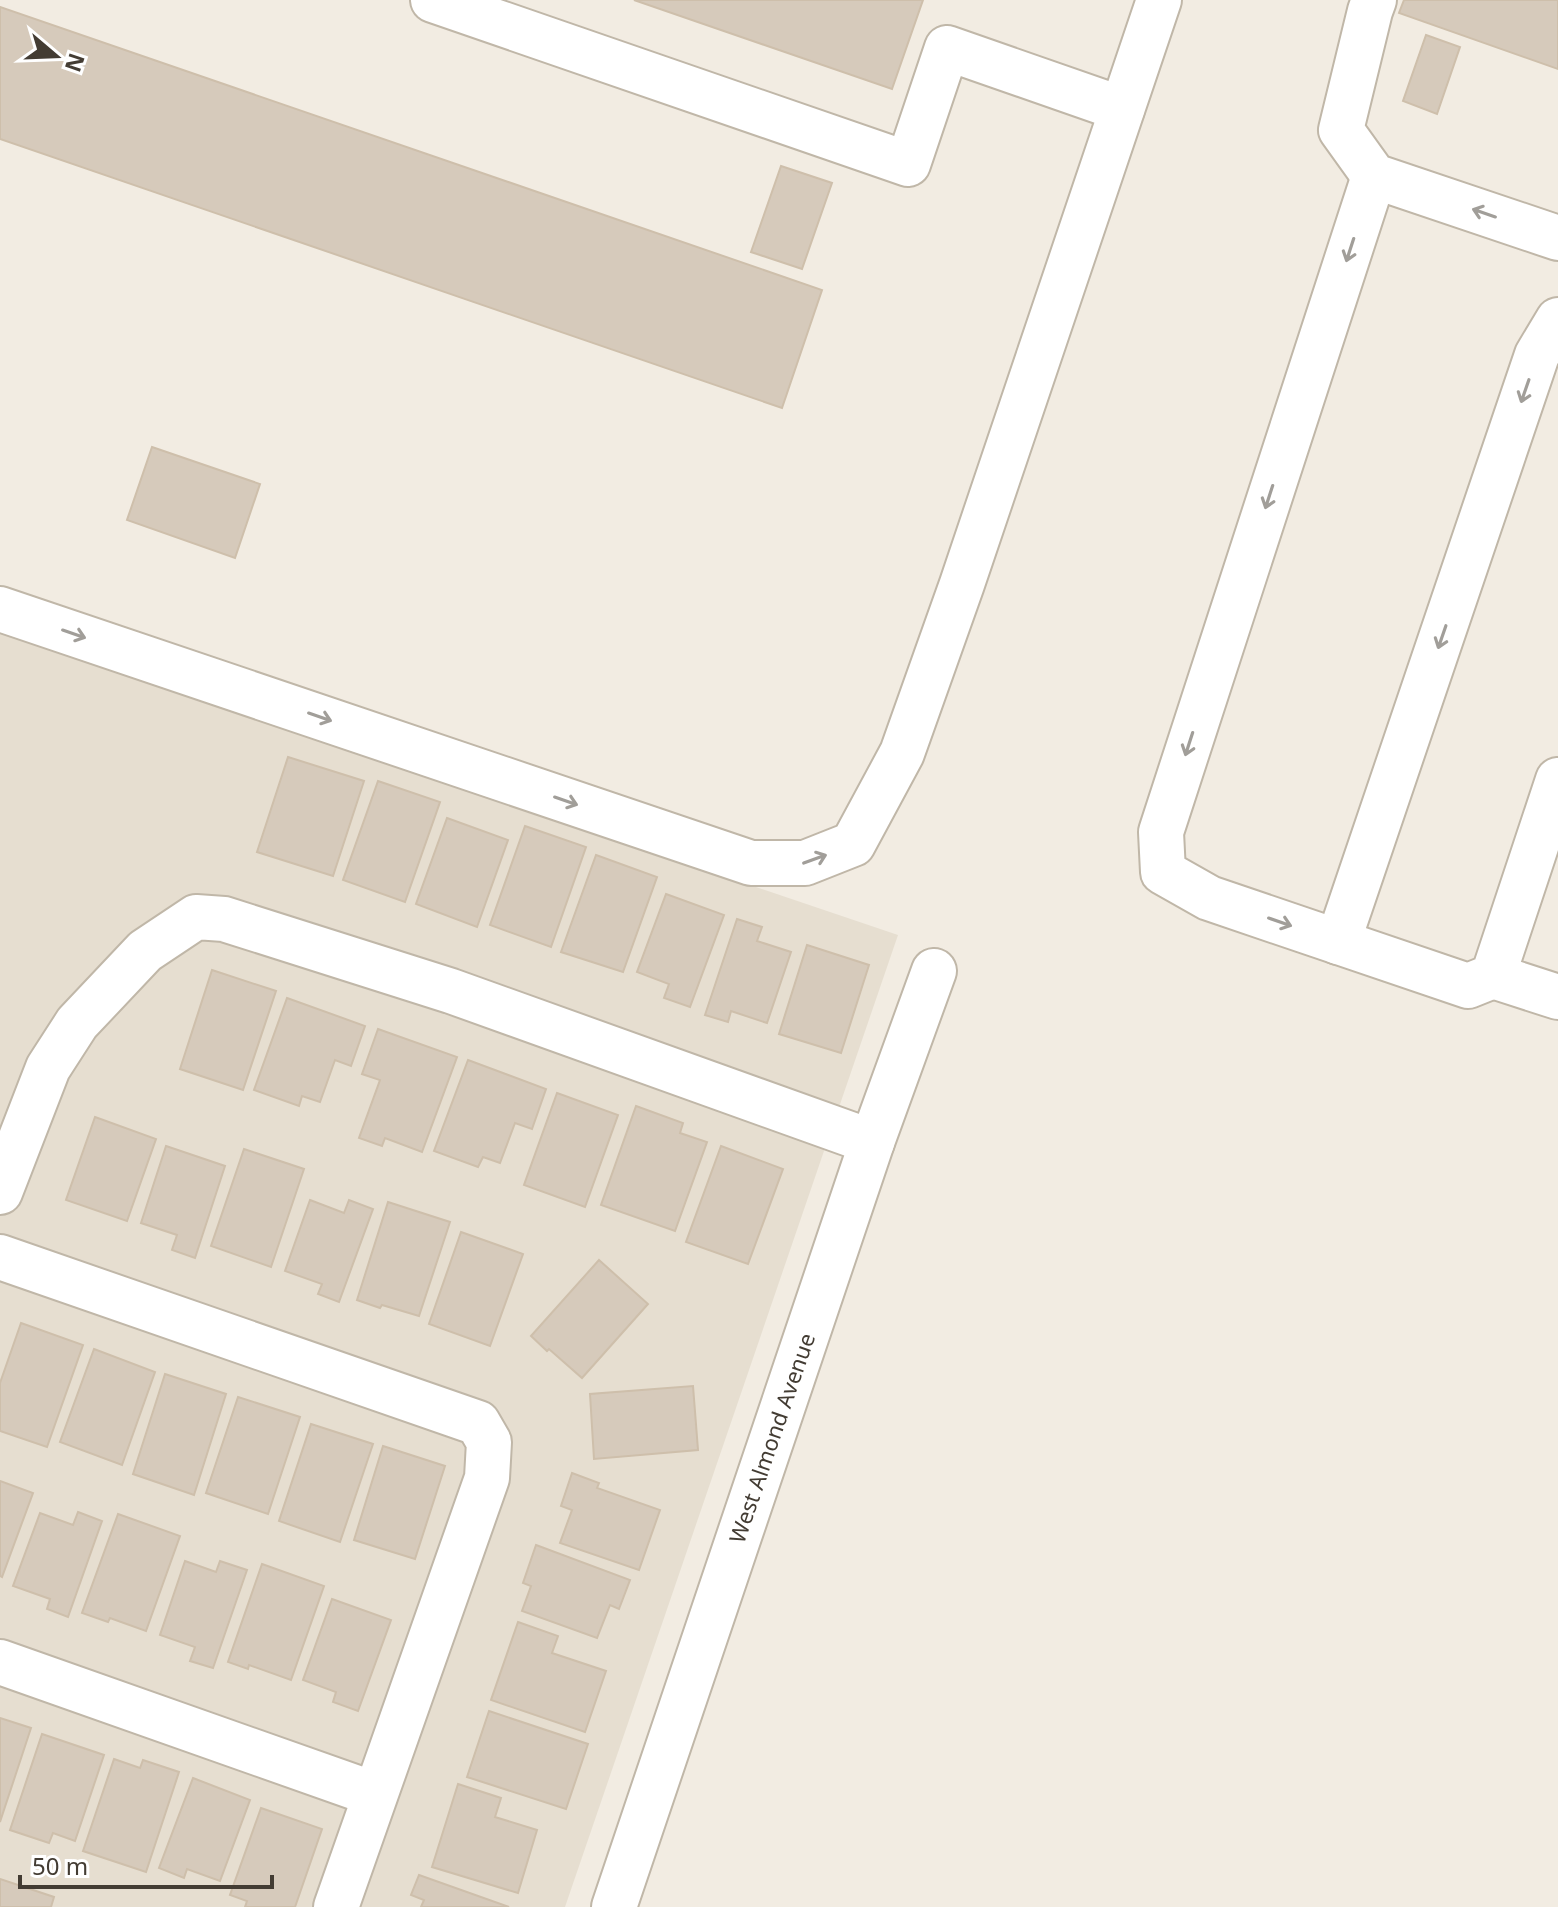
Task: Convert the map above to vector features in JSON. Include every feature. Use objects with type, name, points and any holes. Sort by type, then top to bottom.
[{"type":"street","points":[[433,0],[908,164],[947,48],[1122,109]]},
{"type":"street","points":[[0,609],[751,863],[805,863],[853,844],[902,753],[1159,0]]},
{"type":"street","points":[[1374,0],[1341,130],[1374,176],[1558,238]]},
{"type":"street","points":[[1374,176],[1161,832],[1163,872],[1209,898],[1468,986],[1493,976],[1558,997]]},
{"type":"street","points":[[1338,942],[1537,355],[1558,320]]},
{"type":"street","points":[[1493,976],[1558,780]]},
{"type":"street","points":[[0,1192],[48,1068],[77,1023],[145,951],[196,917],[224,919],[451,991],[872,1142]]},
{"type":"street","name":"West Almond Avenue","points":[[614,1907],[872,1142],[934,971]]},
{"type":"street","points":[[0,1257],[478,1423],[489,1442],[487,1478],[336,1907]]},
{"type":"street","points":[[0,1662],[374,1794]]},
{"type":"shaded area","points":[[0,631],[898,935],[565,1907],[0,1907]]},
{"type":"building","points":[[634,0],[923,0],[892,89]]},
{"type":"building","points":[[1404,0],[1558,0],[1558,69],[1399,13]]},
{"type":"building","points":[[0,7],[822,290],[782,408],[0,139]]},
{"type":"building","points":[[1426,35],[1460,47],[1437,114],[1403,101]]},
{"type":"building","points":[[781,166],[832,183],[802,269],[751,252]]},
{"type":"building","points":[[152,447],[260,484],[235,558],[127,520]]},
{"type":"building","points":[[288,757],[364,781],[333,876],[257,852]]},
{"type":"building","points":[[378,781],[440,802],[405,902],[343,880]]},
{"type":"building","points":[[447,818],[508,840],[477,927],[416,904]]},
{"type":"building","points":[[525,826],[586,847],[551,947],[490,925]]},
{"type":"building","points":[[596,855],[657,877],[623,972],[561,952]]},
{"type":"building","points":[[666,894],[724,915],[690,1007],[664,998],[669,984],[637,972]]},
{"type":"building","points":[[737,919],[762,927],[757,941],[791,952],[767,1023],[731,1011],[728,1022],[705,1015]]},
{"type":"building","points":[[807,945],[869,965],[841,1053],[779,1034]]},
{"type":"building","points":[[212,970],[276,991],[243,1090],[180,1069]]},
{"type":"building","points":[[287,998],[365,1026],[351,1066],[335,1060],[320,1102],[302,1096],[299,1106],[254,1090]]},
{"type":"building","points":[[378,1029],[457,1057],[422,1152],[385,1138],[382,1146],[359,1138],[380,1080],[362,1074]]},
{"type":"building","points":[[468,1060],[546,1089],[532,1129],[515,1123],[500,1163],[483,1157],[478,1167],[434,1151]]},
{"type":"building","points":[[557,1093],[618,1115],[585,1207],[524,1185]]},
{"type":"building","points":[[636,1106],[683,1123],[680,1133],[707,1142],[675,1231],[601,1205]]},
{"type":"building","points":[[95,1117],[156,1139],[127,1221],[66,1200]]},
{"type":"building","points":[[166,1146],[225,1166],[195,1258],[172,1250],[177,1235],[141,1223]]},
{"type":"building","points":[[721,1146],[783,1169],[748,1264],[686,1242]]},
{"type":"building","points":[[244,1149],[304,1169],[271,1267],[211,1246]]},
{"type":"building","points":[[310,1200],[344,1213],[349,1200],[373,1209],[339,1302],[318,1294],[322,1284],[285,1271]]},
{"type":"building","points":[[388,1202],[450,1222],[419,1316],[357,1300]]},
{"type":"building","points":[[461,1232],[523,1254],[490,1346],[429,1324]]},
{"type":"building","points":[[599,1260],[648,1304],[582,1378],[531,1336]]},
{"type":"building","points":[[21,1323],[83,1345],[47,1447],[0,1431],[0,1383]]},
{"type":"building","points":[[94,1349],[155,1372],[122,1465],[60,1442]]},
{"type":"building","points":[[165,1374],[226,1394],[194,1495],[133,1474]]},
{"type":"building","points":[[693,1386],[698,1450],[594,1459],[590,1394]]},
{"type":"building","points":[[238,1397],[300,1417],[268,1514],[206,1493]]},
{"type":"building","points":[[311,1424],[373,1444],[340,1542],[279,1521]]},
{"type":"building","points":[[383,1446],[445,1466],[415,1559],[354,1540]]},
{"type":"building","points":[[572,1473],[599,1483],[597,1488],[660,1510],[639,1570],[560,1543],[572,1510],[561,1506]]},
{"type":"building","points":[[0,1481],[33,1493],[2,1577],[0,1576]]},
{"type":"building","points":[[78,1512],[102,1521],[68,1617],[47,1609],[50,1599],[13,1586],[40,1513],[73,1525]]},
{"type":"building","points":[[118,1514],[180,1536],[146,1631],[110,1618],[108,1622],[82,1613]]},
{"type":"building","points":[[536,1545],[630,1580],[619,1609],[610,1605],[597,1638],[522,1611],[531,1586],[523,1583]]},
{"type":"building","points":[[185,1561],[216,1572],[220,1561],[247,1570],[213,1668],[190,1661],[195,1647],[160,1635]]},
{"type":"building","points":[[262,1564],[324,1586],[291,1680],[249,1665],[248,1669],[228,1662]]},
{"type":"building","points":[[332,1599],[391,1620],[358,1711],[333,1702],[336,1692],[303,1680]]},
{"type":"building","points":[[518,1622],[558,1636],[552,1653],[606,1671],[585,1732],[491,1700]]},
{"type":"building","points":[[489,1711],[588,1744],[566,1809],[467,1777]]},
{"type":"building","points":[[0,1718],[31,1728],[0,1822]]},
{"type":"building","points":[[42,1734],[104,1755],[75,1841],[53,1833],[49,1843],[10,1830]]},
{"type":"building","points":[[114,1759],[140,1768],[143,1760],[179,1772],[146,1872],[83,1851]]},
{"type":"building","points":[[193,1778],[250,1800],[220,1881],[187,1869],[184,1878],[159,1868]]},
{"type":"building","points":[[458,1784],[501,1798],[495,1817],[537,1830],[518,1893],[432,1867]]},
{"type":"building","points":[[261,1808],[322,1829],[295,1907],[245,1907],[247,1901],[230,1895]]},
{"type":"building","points":[[419,1875],[509,1907],[421,1907],[424,1900],[411,1895]]},
{"type":"building","points":[[0,1879],[54,1897],[51,1907],[0,1907]]}]
